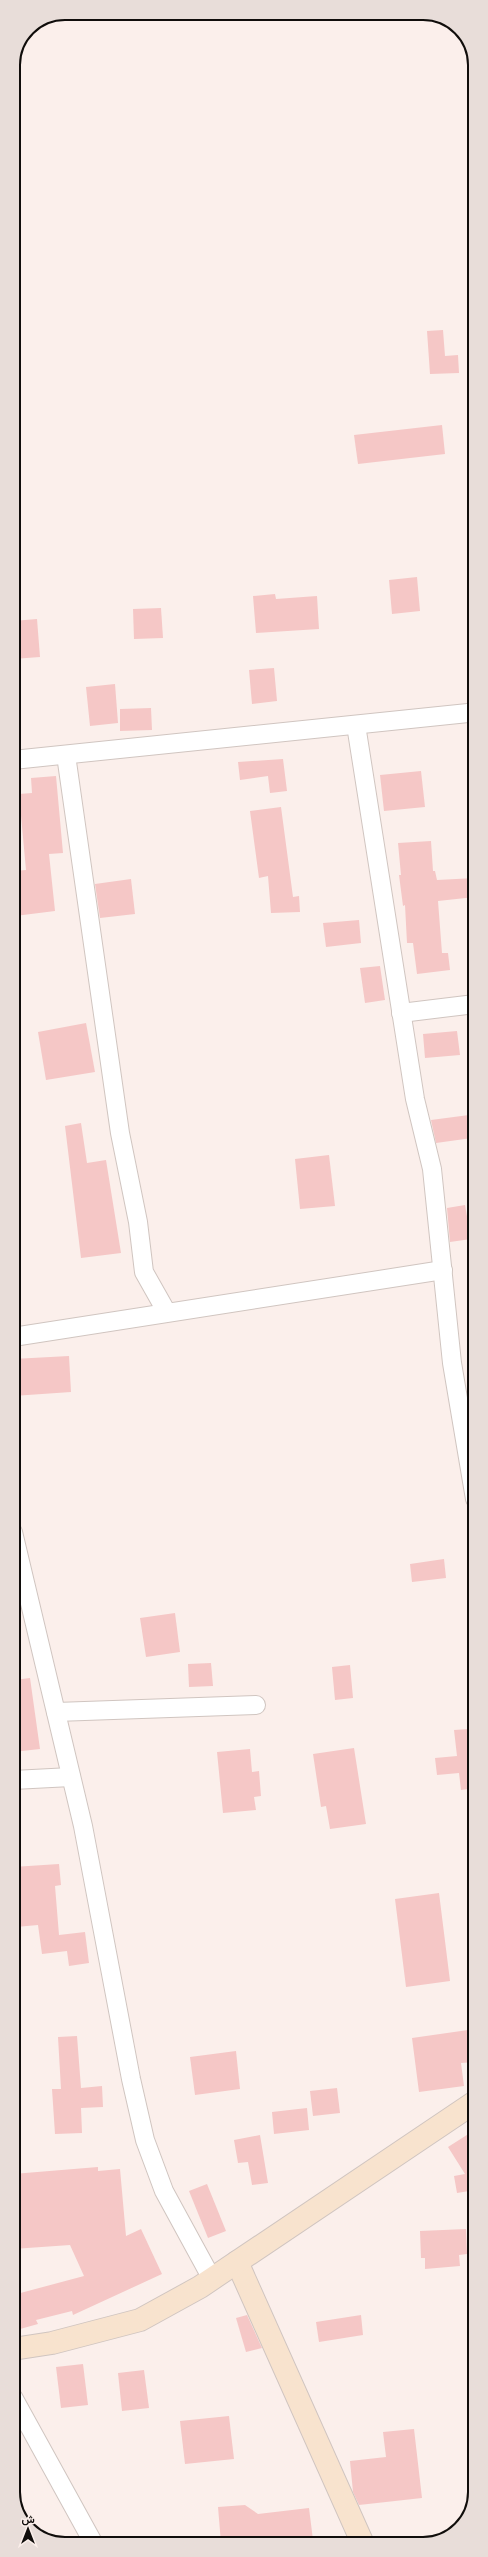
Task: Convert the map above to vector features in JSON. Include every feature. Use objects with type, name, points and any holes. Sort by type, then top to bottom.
[{"type":"street","points":[[20,759],[356,725],[468,712]]},
{"type":"street","points":[[356,725],[420,1126],[432,1169],[452,1363],[468,1458]]},
{"type":"street","points":[[66,755],[120,1132],[138,1222],[144,1272],[166,1312]]},
{"type":"street","points":[[401,1013],[468,1005]]},
{"type":"street","points":[[20,1336],[443,1270]]},
{"type":"street","points":[[20,1561],[83,1826],[131,2079],[145,2140],[164,2191],[212,2279]]},
{"type":"street","points":[[56,1712],[256,1705]]},
{"type":"street","points":[[20,1780],[71,1777]]},
{"type":"street","points":[[20,2348],[52,2343],[140,2320],[212,2279],[468,2107]]},
{"type":"street","points":[[237,2262],[360,2537]]},
{"type":"street","points":[[20,2408],[90,2537]]},
{"type":"building","points":[[443,330],[445,356],[458,355],[459,373],[430,374],[427,331]]},
{"type":"building","points":[[442,425],[445,454],[358,464],[354,435]]},
{"type":"building","points":[[417,577],[420,611],[392,614],[389,580]]},
{"type":"building","points":[[275,594],[276,599],[317,596],[319,629],[256,633],[253,596]]},
{"type":"building","points":[[161,608],[163,638],[134,639],[133,609]]},
{"type":"building","points":[[37,619],[40,657],[20,658],[20,620]]},
{"type":"building","points":[[274,668],[277,701],[252,704],[249,670]]},
{"type":"building","points":[[115,684],[118,723],[90,726],[86,687]]},
{"type":"building","points":[[151,708],[152,730],[120,731],[120,709]]},
{"type":"building","points":[[283,759],[287,791],[270,793],[268,776],[240,780],[238,762]]},
{"type":"building","points":[[421,771],[425,807],[384,811],[380,775]]},
{"type":"building","points":[[56,776],[63,853],[49,854],[55,911],[20,915],[20,870],[26,870],[20,794],[32,793],[31,778]]},
{"type":"building","points":[[281,807],[293,897],[299,896],[300,912],[271,913],[268,876],[259,878],[250,811]]},
{"type":"building","points":[[431,841],[433,871],[435,871],[437,880],[468,878],[468,898],[438,901],[442,953],[448,953],[450,970],[417,974],[413,943],[407,943],[405,905],[403,906],[399,875],[401,875],[398,843]]},
{"type":"building","points":[[131,879],[135,914],[100,918],[95,884]]},
{"type":"building","points":[[359,920],[361,943],[326,947],[323,923]]},
{"type":"building","points":[[380,966],[385,1000],[365,1003],[360,968]]},
{"type":"building","points":[[86,1023],[95,1072],[46,1080],[38,1032]]},
{"type":"building","points":[[457,1031],[460,1055],[425,1058],[423,1034]]},
{"type":"building","points":[[468,1115],[468,1139],[436,1143],[431,1120]]},
{"type":"building","points":[[81,1123],[87,1163],[106,1160],[121,1253],[81,1258],[65,1126]]},
{"type":"building","points":[[329,1155],[335,1206],[300,1209],[295,1159]]},
{"type":"building","points":[[465,1205],[468,1222],[468,1239],[450,1242],[447,1208]]},
{"type":"building","points":[[69,1356],[71,1392],[20,1396],[20,1359]]},
{"type":"building","points":[[444,1559],[446,1578],[412,1582],[410,1564]]},
{"type":"building","points":[[175,1613],[180,1652],[146,1657],[140,1618]]},
{"type":"building","points":[[211,1663],[213,1686],[189,1687],[188,1664]]},
{"type":"building","points":[[350,1665],[353,1698],[335,1700],[332,1667]]},
{"type":"building","points":[[30,1678],[40,1749],[20,1751],[20,1679]]},
{"type":"building","points":[[468,1729],[468,1789],[461,1790],[459,1773],[437,1775],[435,1758],[457,1756],[454,1730]]},
{"type":"building","points":[[354,1748],[366,1824],[330,1829],[326,1806],[321,1807],[313,1754]]},
{"type":"building","points":[[250,1749],[252,1772],[259,1771],[261,1796],[254,1797],[256,1810],[223,1813],[217,1752]]},
{"type":"building","points":[[59,1864],[61,1885],[55,1886],[59,1935],[85,1932],[89,1963],[69,1966],[67,1951],[42,1954],[38,1925],[20,1927],[20,1867]]},
{"type":"building","points":[[439,1893],[450,1981],[406,1987],[395,1899]]},
{"type":"building","points":[[468,2030],[468,2062],[461,2063],[464,2086],[419,2092],[412,2038]]},
{"type":"building","points":[[77,2036],[81,2088],[102,2086],[103,2107],[81,2108],[82,2133],[55,2134],[52,2089],[61,2089],[58,2037]]},
{"type":"building","points":[[236,2051],[240,2089],[195,2095],[190,2057]]},
{"type":"building","points":[[337,2088],[340,2113],[313,2116],[310,2091]]},
{"type":"building","points":[[307,2108],[309,2130],[274,2134],[272,2112]]},
{"type":"building","points":[[468,2134],[468,2191],[457,2193],[454,2176],[465,2174],[448,2147]]},
{"type":"building","points":[[260,2135],[268,2183],[252,2185],[248,2162],[238,2163],[234,2140]]},
{"type":"building","points":[[98,2167],[98,2171],[120,2169],[126,2236],[141,2229],[162,2274],[73,2315],[72,2311],[36,2320],[38,2324],[20,2329],[20,2293],[84,2276],[70,2245],[20,2249],[20,2173]]},
{"type":"building","points":[[207,2184],[226,2231],[208,2238],[189,2191]]},
{"type":"building","points":[[466,2229],[467,2254],[459,2255],[460,2266],[425,2269],[425,2258],[421,2258],[420,2231]]},
{"type":"building","points":[[247,2315],[262,2348],[246,2352],[236,2318]]},
{"type":"building","points":[[361,2315],[363,2335],[319,2342],[316,2322]]},
{"type":"building","points":[[83,2364],[88,2405],[61,2408],[56,2367]]},
{"type":"building","points":[[144,2370],[149,2408],[122,2411],[118,2373]]},
{"type":"building","points":[[229,2416],[234,2459],[185,2464],[180,2421]]},
{"type":"building","points":[[414,2429],[422,2498],[359,2505],[353,2492],[350,2461],[386,2457],[383,2432]]},
{"type":"building","points":[[245,2505],[258,2514],[309,2508],[313,2537],[220,2537],[218,2507]]}]
